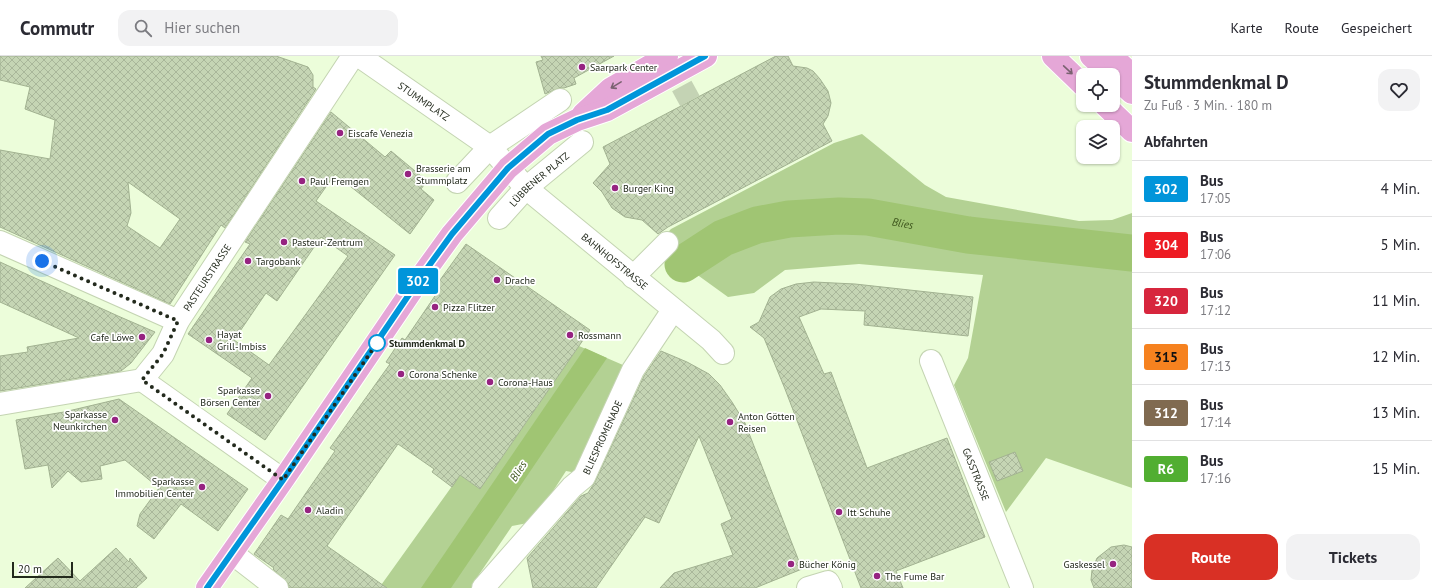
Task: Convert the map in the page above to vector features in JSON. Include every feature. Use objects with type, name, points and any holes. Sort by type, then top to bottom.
[{"type":"main road","points":[[577,120],[610,89],[667,56]]},
{"type":"main road","points":[[207,588],[283,480],[423,274],[452,234],[508,168],[548,134],[577,120],[607,110],[706,56]]},
{"type":"main road","points":[[1053,56],[1076,77]]},
{"type":"main road","points":[[1091,56],[1104,68]]},
{"type":"main road","points":[[1112,56],[1132,75]]},
{"type":"main road","points":[[1120,82],[1132,93]]},
{"type":"main road","points":[[1112,112],[1132,131]]},
{"type":"street","name":"PASTEURSTRASSE","points":[[142,380],[163,354],[178,321],[353,56]]},
{"type":"street","name":"STUMMPLATZ","points":[[358,56],[490,147],[508,168]]},
{"type":"street","points":[[457,182],[490,147],[560,100]]},
{"type":"street","name":"LÜBBENER PLATZ","points":[[499,218],[526,188],[582,142]]},
{"type":"street","name":"BAHNHOFSTRASSE","points":[[508,168],[526,188],[711,340],[722,353]]},
{"type":"street","points":[[0,242],[178,321]]},
{"type":"street","points":[[633,277],[667,243]]},
{"type":"street","name":"BLIESPROMENADE","points":[[483,588],[572,487],[584,477],[633,370],[673,310]]},
{"type":"street","name":"GASSTRASSE","points":[[931,361],[1022,588]]},
{"type":"street","points":[[0,404],[142,380],[283,480]]},
{"type":"street","points":[[232,553],[277,588]]},
{"type":"street","points":[[808,588],[830,585]]},
{"type":"shaded area","points":[[862,134],[925,185],[946,197],[1079,221],[1112,220],[1132,213],[1132,488],[1046,458],[1006,512],[954,385],[968,358],[983,275],[859,264],[785,270],[754,293],[728,297],[656,245],[671,229],[834,143]]},
{"type":"shaded area","points":[[579,346],[623,365],[577,473],[566,471],[533,522],[512,526],[478,576],[479,584],[476,588],[379,588],[460,475],[480,489]]},
{"type":"water","points":[[585,348],[607,358],[451,588],[421,588]]},
{"type":"building","points":[[0,56],[276,56],[308,67],[313,75],[313,87],[316,89],[225,228],[221,225],[170,304],[0,227],[0,150],[50,159],[55,120],[25,109],[30,87],[0,80]],"holes":[[[128,182],[180,219],[160,248],[127,226],[131,213]]]},
{"type":"building","points":[[541,56],[614,56],[574,78],[576,84],[559,88],[545,94],[536,62],[543,60]]},
{"type":"building","points":[[776,56],[788,56],[793,66],[807,68],[813,71],[828,91],[831,103],[828,116],[823,124],[832,141],[668,227],[658,234],[642,220],[625,217],[612,208],[602,192],[593,183],[610,164],[603,147]]},
{"type":"building","points":[[331,112],[385,157],[391,151],[427,181],[421,189],[434,200],[410,234],[335,174],[316,201],[395,255],[265,440],[227,414],[252,378],[188,334],[250,244],[245,242]],"holes":[[[321,237],[348,256],[269,365],[234,340],[266,293],[277,301]]]},
{"type":"building","points":[[466,244],[590,330],[480,489],[460,475],[452,487],[432,472],[434,469],[398,444],[327,546],[387,588],[289,588],[288,583],[273,569],[274,568],[254,554],[281,515],[288,519],[335,451],[330,448],[390,364],[386,362],[402,338],[405,340],[439,290],[435,287]]},
{"type":"building","points":[[0,262],[155,332],[131,363],[121,371],[0,391],[0,356],[28,352],[27,347],[79,338],[0,302]]},
{"type":"building","points":[[814,282],[855,284],[973,297],[968,336],[864,325],[865,311],[821,309],[799,317],[824,374],[831,372],[867,468],[947,438],[985,537],[896,571],[903,588],[861,588],[764,338],[750,327],[759,322],[770,297],[781,289],[796,284]]},
{"type":"building","points":[[661,351],[687,362],[709,374],[720,385],[732,402],[745,423],[802,569],[755,588],[660,588],[674,573],[733,555],[721,524],[732,519],[699,436],[659,523],[645,517],[596,588],[533,588],[527,558],[581,496],[588,493],[595,482],[644,376]]},
{"type":"building","points":[[119,399],[248,489],[218,531],[181,504],[154,539],[137,526],[140,514],[159,488],[125,460],[100,466],[102,479],[81,482],[68,471],[52,488],[48,465],[25,469],[16,420],[64,412]]},
{"type":"building","points":[[1015,452],[1023,471],[997,481],[989,462]]},
{"type":"building","name":"Gaskessel","points":[[1124,545],[1132,547],[1132,588],[1094,588],[1091,580],[1092,570],[1097,558],[1111,547]]},
{"type":"building","points":[[116,548],[129,562],[130,558],[147,578],[136,588],[25,588],[58,558],[80,581]]},
{"type":"waterway","name":"Blies","points":[[683,264],[723,238],[757,225],[789,219],[839,216],[868,217],[968,235],[1132,253]]},
{"type":"tunnel","points":[[666,57],[690,101]]},
{"type":"bus line","name":"302","points":[[207,588],[297,460],[423,274],[452,234],[508,168],[548,134],[577,120],[607,110],[705,56]]},
{"type":"place","name":"Saarpark Center","points":[[582,67]]},
{"type":"place","name":"Eiscafe Venezia","points":[[340,133]]},
{"type":"place","name":"Brasserie am Stummplatz","points":[[408,174]]},
{"type":"place","name":"Paul Fremgen","points":[[302,181]]},
{"type":"place","name":"Burger King","points":[[615,188]]},
{"type":"place","name":"Pasteur-Zentrum","points":[[284,242]]},
{"type":"place","name":"Targobank","points":[[248,261]]},
{"type":"place","name":"Drache","points":[[497,280]]},
{"type":"place","name":"Pizza Flitzer","points":[[435,307]]},
{"type":"place","name":"Rossmann","points":[[570,335]]},
{"type":"place","name":"Cafe Löwe","points":[[142,337]]},
{"type":"place","name":"Hayat Grill-Imbiss","points":[[209,340]]},
{"type":"place","name":"Stummdenkmal D","points":[[377,343]]},
{"type":"place","name":"Corona Schenke","points":[[401,374]]},
{"type":"place","name":"Corona-Haus","points":[[490,382]]},
{"type":"place","name":"Sparkasse Börsen Center","points":[[268,396]]},
{"type":"place","name":"Sparkasse Neunkirchen","points":[[115,420]]},
{"type":"place","name":"Anton Götten Reisen","points":[[730,422]]},
{"type":"place","name":"Sparkasse Immobilien Center","points":[[202,487]]},
{"type":"place","name":"Aladin","points":[[308,510]]},
{"type":"place","name":"Itt Schuhe","points":[[839,512]]},
{"type":"place","name":"Bücher König","points":[[791,564]]},
{"type":"place","name":"Gaskessel","points":[[1113,564]]},
{"type":"place","name":"The Fume Bar","points":[[877,576]]},
{"type":"route","points":[[42,261],[178,321],[163,354],[142,380],[283,480],[377,343]]}]
